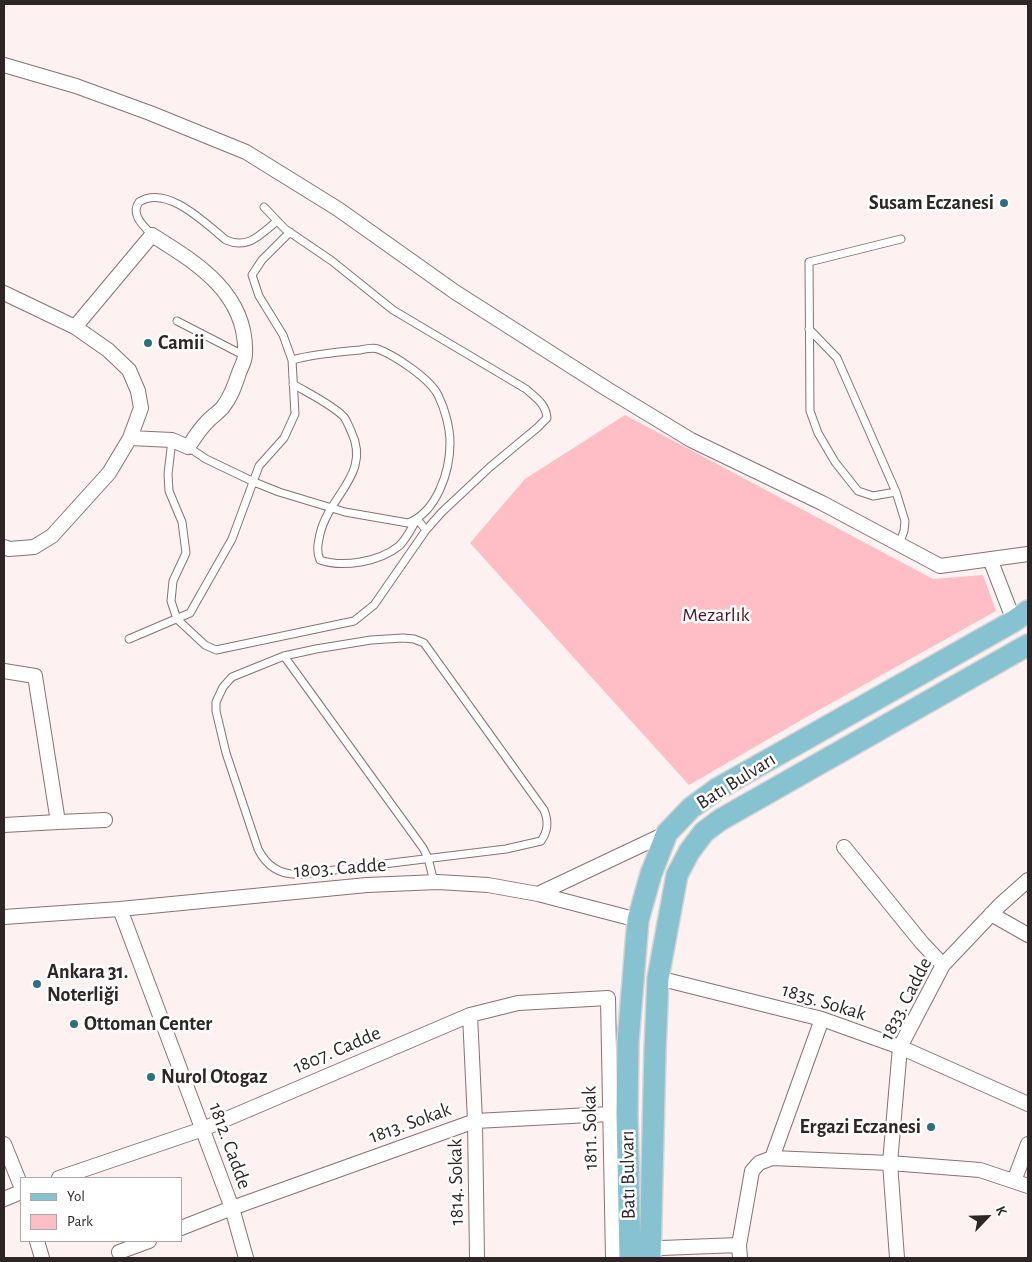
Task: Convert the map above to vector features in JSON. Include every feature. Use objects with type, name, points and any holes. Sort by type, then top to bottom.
[{"type":"main road","name":"Batı Bulvarı","points":[[639,1256],[628,1190],[628,1042],[638,920],[651,874],[667,834],[691,808],[717,789],[1021,616]]},
{"type":"main road","name":"Batı Bulvarı","points":[[639,1256],[652,1207],[658,978],[677,875],[689,852],[704,832],[720,820],[1028,644]]},
{"type":"street","points":[[4,65],[76,86],[150,113],[246,152],[338,208],[455,292],[606,389],[691,440],[822,502],[940,566],[1028,554]]},
{"type":"street","points":[[75,328],[152,235],[188,257],[215,280],[229,297],[239,318],[245,356],[235,386],[223,407],[206,423],[188,447],[172,440],[130,438]]},
{"type":"street","points":[[4,293],[75,328],[108,350],[129,370],[138,391],[141,408],[130,438],[108,473],[52,536],[34,547],[8,549],[4,547]]},
{"type":"street","points":[[990,558],[1021,616]]},
{"type":"street","points":[[4,671],[35,676],[58,822]]},
{"type":"street","points":[[4,824],[105,820]]},
{"type":"street","points":[[538,894],[667,834]]},
{"type":"street","points":[[844,847],[922,943],[943,965]]},
{"type":"street","name":"1833. Cadde","points":[[897,1258],[890,1163],[900,1047],[943,965],[991,914],[1028,880]]},
{"type":"street","name":"1803. Cadde","points":[[4,917],[120,909],[367,885],[434,882],[488,885],[538,894],[638,920]]},
{"type":"street","name":"1812. Cadde","points":[[120,909],[232,1208],[246,1258]]},
{"type":"street","points":[[991,914],[1028,935]]},
{"type":"street","name":"1835. Sokak","points":[[658,978],[822,1019],[900,1047],[1028,1104]]},
{"type":"street","name":"1807. Cadde","points":[[62,1177],[203,1129],[470,1015],[518,1003],[608,998]]},
{"type":"street","name":"1811. Sokak","points":[[608,998],[610,1114],[639,1256]]},
{"type":"street","name":"1814. Sokak","points":[[470,1015],[475,1121],[477,1258]]},
{"type":"street","points":[[639,1256],[740,1252],[752,1171],[765,1161],[822,1019]]},
{"type":"street","name":"1813. Sokak","points":[[182,1228],[475,1121],[610,1114]]},
{"type":"street","points":[[4,1144],[20,1184]]},
{"type":"street","points":[[1014,1181],[1028,1144]]},
{"type":"street","points":[[765,1161],[890,1163],[980,1170],[1028,1186]]},
{"type":"street","points":[[4,1198],[20,1192]]},
{"type":"street","points":[[37,1242],[42,1258]]},
{"type":"street","points":[[119,1252],[145,1242]]},
{"type":"lane","points":[[152,235],[137,218],[135,210],[139,202],[153,198],[165,198],[179,204],[232,243],[250,242],[277,221]]},
{"type":"lane","points":[[172,440],[168,474],[169,491],[182,522],[186,552],[173,581],[171,601],[177,619],[205,644],[216,650],[354,621],[374,605],[426,530],[442,512],[490,467],[547,418],[542,404],[526,389],[393,310],[332,261],[290,232],[264,208]]},
{"type":"lane","points":[[129,639],[190,613],[232,539],[254,482],[258,466],[284,438],[295,414],[292,360],[283,335],[260,296],[252,276],[262,260],[290,232]]},
{"type":"lane","points":[[896,492],[873,496],[858,490],[835,462],[818,433],[810,411],[809,262],[901,239]]},
{"type":"lane","points":[[177,321],[245,356]]},
{"type":"lane","points":[[809,330],[836,358],[896,492],[904,521],[904,531],[899,544]]},
{"type":"lane","points":[[188,447],[206,459],[254,482],[279,492],[345,512],[408,523],[417,519],[430,508],[444,480],[450,443],[445,412],[438,394],[424,377],[377,348],[318,354],[292,360]]},
{"type":"lane","points":[[293,384],[324,402],[345,418],[355,438],[357,458],[354,474],[330,507],[322,524],[316,550],[320,560],[332,564],[354,563],[378,557],[400,545],[417,519]]},
{"type":"lane","points":[[417,519],[426,530]]},
{"type":"lane","points":[[408,638],[424,643],[547,816],[547,830],[541,841],[506,849],[428,858],[294,875],[278,871],[266,862],[262,856],[226,753],[216,711],[216,702],[223,687],[232,677],[284,656],[371,640],[408,638]]},
{"type":"lane","points":[[284,656],[424,848],[434,882]]},
{"type":"green space","name":"Mezarlık","points":[[625,415],[933,579],[983,575],[996,611],[689,785],[470,543],[525,479]]},
{"type":"place","name":"Susam Eczanesi","points":[[1004,203]]},
{"type":"place","name":"Camii","points":[[148,343]]},
{"type":"place","name":"Ankara 31. Noterliği","points":[[37,984]]},
{"type":"place","name":"Ottoman Center","points":[[74,1024]]},
{"type":"place","name":"Nurol Otogaz","points":[[151,1077]]},
{"type":"place","name":"Ergazi Eczanesi","points":[[931,1127]]}]
